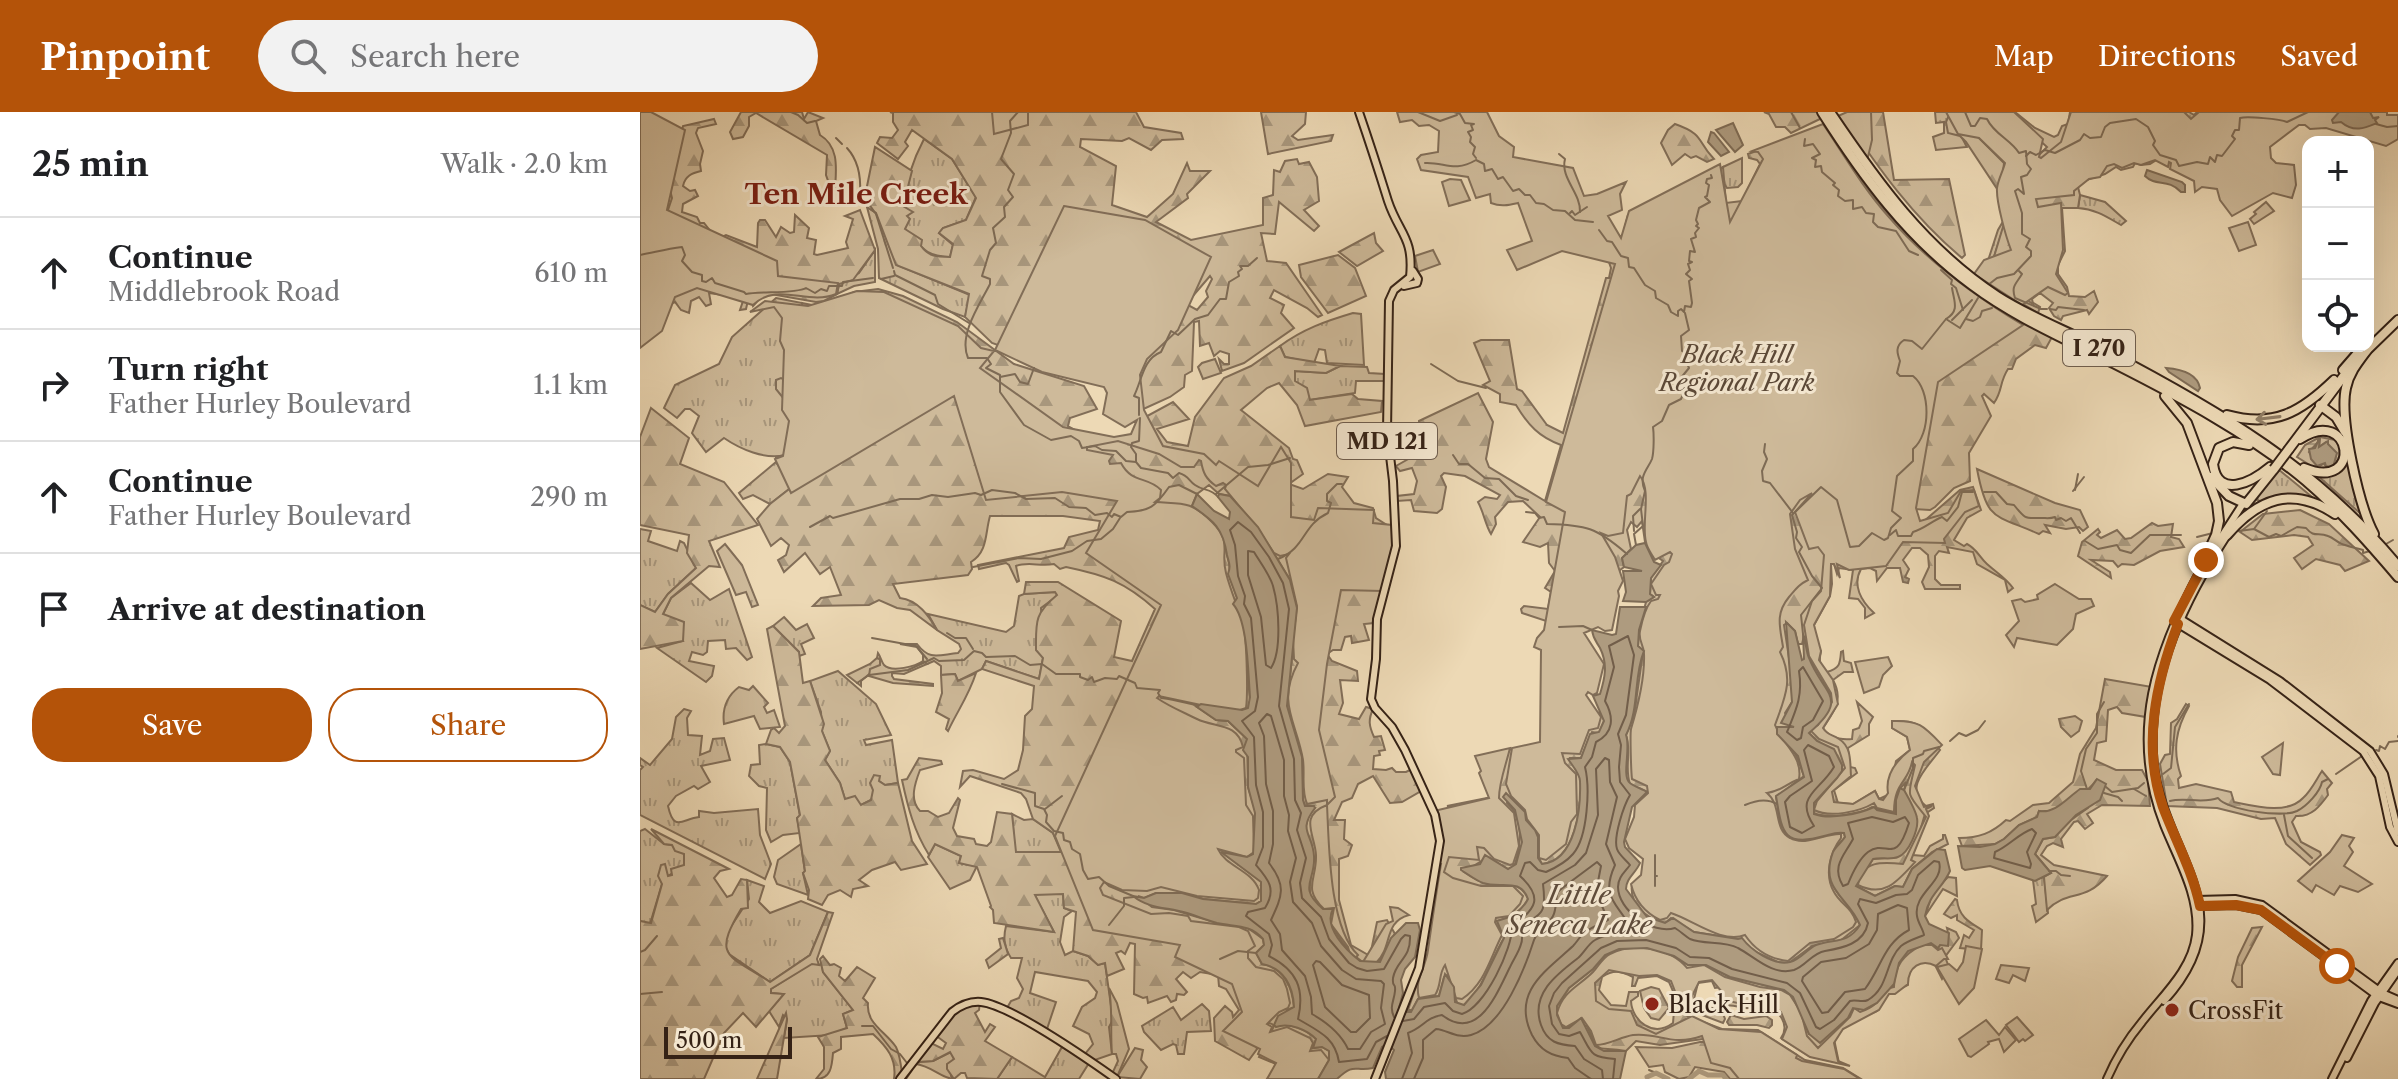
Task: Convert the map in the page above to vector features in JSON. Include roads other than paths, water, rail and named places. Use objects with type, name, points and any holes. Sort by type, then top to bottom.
[{"type":"highway","name":"I 270","points":[[1829,116],[1857,167],[1897,218],[1971,284],[2018,316],[2151,384],[2272,456],[2304,480],[2369,543],[2398,577]]},
{"type":"highway","name":"I 270","points":[[1829,116],[1898,208],[1939,251],[1969,275],[2018,308],[2111,354],[2223,416],[2289,460],[2356,518],[2398,566]]},
{"type":"highway","points":[[2374,338],[2398,314]]},
{"type":"highway","points":[[2374,340],[2398,320]]},
{"type":"highway","points":[[2192,399],[2226,415],[2264,419],[2279,417],[2302,408],[2360,352]]},
{"type":"highway","points":[[2318,405],[2361,352]]},
{"type":"highway","points":[[2363,352],[2345,393],[2351,448],[2363,511],[2386,551]]},
{"type":"highway","points":[[2198,452],[2218,486],[2246,504],[2334,380]]},
{"type":"highway","points":[[2151,384],[2179,410],[2187,423],[2218,508],[2215,548],[2200,570]]},
{"type":"highway","points":[[2318,405],[2337,418],[2351,448]]},
{"type":"highway","points":[[2289,447],[2306,434],[2327,431],[2343,441],[2345,456],[2339,467],[2328,473],[2314,472],[2289,460]]},
{"type":"highway","points":[[2272,456],[2247,444],[2233,442],[2219,448],[2213,464],[2217,477],[2233,485],[2255,479],[2272,468]]},
{"type":"highway","points":[[2227,535],[2252,509],[2270,501],[2293,500],[2330,510],[2369,543]]},
{"type":"main road","name":"MD 121","points":[[1359,112],[1390,201],[1410,245],[1411,264],[1411,279],[1393,292],[1388,304],[1387,435],[1396,546],[1377,619],[1371,699],[1402,743],[1435,815],[1440,837],[1419,968],[1375,1079]]},
{"type":"main road","points":[[2215,548],[2246,504]]},
{"type":"main road","points":[[2215,548],[2246,504]]},
{"type":"main road","points":[[2109,1079],[2140,1028],[2188,971],[2200,937],[2195,886],[2162,804],[2153,758],[2156,701],[2176,618],[2207,561]]},
{"type":"main road","points":[[2197,903],[2156,800],[2147,749],[2153,686],[2176,618],[2200,570]]},
{"type":"main road","points":[[2176,618],[2280,681],[2370,751],[2383,770],[2398,832]]},
{"type":"main road","points":[[2176,618],[2276,685],[2363,751],[2378,772],[2390,827],[2398,842]]},
{"type":"main road","points":[[2195,886],[2204,895],[2218,900]]},
{"type":"main road","points":[[2197,903],[2245,901],[2268,908],[2379,994]]},
{"type":"main road","points":[[2197,903],[2261,910],[2379,994],[2398,1002]]},
{"type":"main road","points":[[2334,1079],[2398,963]]},
{"type":"main road","points":[[2379,994],[2398,970]]},
{"type":"main road","points":[[900,1079],[952,1012],[976,999],[1039,1030],[1116,1079]]},
{"type":"water","points":[[2339,112],[2370,112],[2373,118],[2379,117],[2375,120],[2377,123],[2355,128],[2341,122],[2333,123]]},
{"type":"water","points":[[1733,123],[1743,145],[1735,152],[1716,130]]},
{"type":"water","points":[[1711,132],[1729,152],[1721,156],[1708,142]]},
{"type":"water","points":[[2147,170],[2182,182],[2185,192],[2149,179],[2145,176]]},
{"type":"water","points":[[2166,368],[2192,375],[2200,388],[2198,391]]},
{"type":"water","points":[[2320,437],[2319,447],[2328,441],[2337,453],[2333,467],[2325,463],[2317,466],[2311,459],[2309,449],[2315,448]]},
{"type":"water","name":"Little Seneca Lake","points":[[1197,494],[1214,511],[1229,519],[1230,512],[1218,497],[1219,494],[1230,496],[1258,527],[1290,580],[1297,608],[1287,706],[1302,757],[1303,800],[1305,806],[1315,808],[1307,822],[1314,856],[1309,889],[1323,909],[1333,909],[1333,930],[1360,961],[1380,962],[1391,938],[1406,923],[1418,923],[1420,930],[1415,957],[1401,980],[1401,1012],[1411,1012],[1418,999],[1439,996],[1445,974],[1454,987],[1455,1002],[1464,1005],[1481,985],[1504,938],[1497,921],[1515,913],[1528,899],[1520,888],[1483,883],[1461,870],[1480,864],[1485,855],[1508,869],[1516,864],[1522,842],[1515,810],[1503,797],[1506,793],[1525,812],[1526,820],[1535,830],[1538,858],[1542,864],[1553,861],[1569,843],[1577,818],[1580,781],[1568,759],[1581,758],[1590,734],[1599,732],[1604,721],[1593,696],[1600,694],[1605,665],[1592,630],[1616,634],[1620,607],[1646,607],[1639,630],[1638,646],[1644,651],[1633,714],[1626,735],[1626,767],[1630,783],[1647,792],[1632,807],[1624,842],[1640,863],[1626,889],[1647,917],[1665,923],[1673,918],[1694,932],[1742,938],[1763,956],[1783,963],[1797,959],[1816,945],[1850,936],[1860,925],[1832,884],[1830,875],[1833,852],[1845,837],[1844,833],[1800,840],[1786,834],[1780,819],[1776,796],[1804,777],[1798,756],[1777,734],[1777,727],[1794,727],[1781,723],[1792,702],[1786,622],[1795,631],[1802,660],[1803,634],[1809,658],[1830,696],[1829,711],[1809,733],[1817,741],[1834,749],[1842,765],[1837,778],[1814,803],[1814,814],[1844,815],[1874,807],[1896,814],[1900,788],[1904,790],[1917,818],[1912,840],[1898,857],[1873,859],[1856,886],[1875,896],[1895,886],[1903,887],[1912,869],[1937,849],[1945,850],[1950,871],[1929,902],[1925,916],[1929,924],[1949,933],[1948,946],[1940,945],[1938,948],[1931,943],[1908,951],[1899,963],[1894,984],[1877,1003],[1864,1010],[1853,1008],[1848,1018],[1820,1043],[1809,1034],[1793,997],[1784,990],[1730,977],[1706,965],[1688,965],[1674,956],[1647,948],[1619,949],[1605,955],[1569,988],[1557,1006],[1557,1015],[1563,1028],[1569,1028],[1581,1018],[1595,1046],[1604,1051],[1626,1051],[1620,1079],[1386,1079],[1385,1072],[1394,1050],[1387,1044],[1382,1047],[1373,1068],[1351,1069],[1337,1079],[1318,1079],[1329,1060],[1329,1051],[1322,1047],[1313,1048],[1316,1039],[1303,1030],[1274,1025],[1278,1016],[1294,1007],[1293,999],[1282,974],[1262,964],[1256,953],[1264,945],[1258,934],[1247,928],[1152,906],[1133,896],[1144,898],[1156,893],[1182,893],[1203,899],[1256,904],[1261,901],[1261,882],[1221,852],[1247,857],[1253,854],[1255,813],[1248,787],[1248,757],[1243,750],[1247,739],[1228,721],[1216,720],[1197,707],[1201,704],[1242,710],[1248,708],[1250,697],[1242,622],[1233,604],[1237,598],[1228,574],[1223,538],[1216,526],[1192,506]]},
{"type":"water","points":[[1645,543],[1654,562],[1661,565],[1651,578],[1650,594],[1654,597],[1646,602],[1623,601],[1626,592],[1623,571],[1642,571],[1624,567],[1622,558],[1636,545]]},
{"type":"water","points":[[2097,779],[2106,784],[2100,800],[2076,815],[2055,837],[2043,839],[2035,854],[2051,873],[2035,881],[1990,866],[1962,868],[1958,846],[1995,844],[2019,825],[2037,817],[2039,811],[2056,808],[2080,789],[2090,789]]},
{"type":"waterway","points":[[791,112],[807,123],[815,121]]},
{"type":"waterway","points":[[1018,112],[1010,121],[1011,133],[1001,159],[1014,174],[1008,190],[1013,197],[1004,207],[1005,217],[993,228],[996,243],[990,250],[982,276],[990,279],[990,284],[968,330],[968,358],[987,358],[991,364],[986,368],[1000,375],[1000,392],[1024,425],[1051,440],[1071,436],[1079,441],[1082,448],[1095,446],[1116,451],[1126,461],[1136,462],[1141,468],[1168,473],[1173,478],[1182,474],[1218,497]]},
{"type":"waterway","points":[[1418,112],[1440,121],[1457,115]]},
{"type":"waterway","points":[[1454,112],[1460,114],[1465,123],[1474,124],[1471,125],[1473,130],[1468,132],[1476,158]]},
{"type":"waterway","points":[[1791,112],[1800,128]]},
{"type":"waterway","points":[[1965,112],[1971,126],[1975,126],[1980,118],[1987,119],[2019,153],[2026,151],[2027,164],[2031,169],[2021,177],[2024,194],[2018,189],[2015,191],[2022,213],[2022,234],[2030,239],[2026,247],[2031,251],[2031,256],[2014,274],[1997,278],[1988,285]]},
{"type":"waterway","points":[[2026,156],[2030,152],[2036,155],[2045,150],[2055,153],[2080,140],[2084,134],[2090,138],[2101,137],[2110,123],[2136,119],[2148,127],[2155,141],[2153,145],[2160,155],[2176,160],[2179,166],[2197,162],[2208,164],[2210,157],[2215,162],[2217,155],[2222,156],[2235,139],[2232,136],[2235,130],[2239,130],[2240,118],[2287,122],[2308,112]]},
{"type":"waterway","points":[[2376,124],[2398,126]]},
{"type":"waterway","points":[[836,138],[842,144]]},
{"type":"waterway","points":[[1805,139],[1804,146],[1813,144],[1820,154],[1812,158],[1816,160],[1815,167],[1821,166],[1822,172],[1835,183],[1838,196],[1845,201],[1853,200],[1853,209],[1862,207],[1866,213],[1874,214],[1873,222],[1878,227],[1896,231],[1909,251],[1918,255]]},
{"type":"waterway","points":[[847,148],[856,163],[863,197]]},
{"type":"waterway","points":[[1559,154],[1565,159],[1565,173],[1580,212]]},
{"type":"waterway","points":[[1425,163],[1462,166],[1476,160],[1484,164],[1485,171],[1492,169],[1498,179],[1503,177],[1513,191],[1519,189],[1536,203],[1565,211],[1575,220],[1593,222]]},
{"type":"waterway","points":[[1599,230],[1621,256],[1628,258],[1629,267],[1634,268],[1645,285],[1655,291],[1656,298],[1678,316],[1678,311],[1681,309],[1684,312],[1685,306],[1691,307],[1692,303],[1689,281],[1692,279],[1686,274],[1690,270],[1688,264],[1692,262],[1689,261],[1690,251],[1695,252],[1691,239],[1696,237],[1699,228],[1696,226],[1699,208],[1710,202],[1705,197],[1709,185],[1707,179],[1712,178],[1711,175]]},
{"type":"waterway","points":[[866,200],[876,214],[893,268]]},
{"type":"waterway","points":[[1570,213],[1572,211],[1575,215],[1587,207]]},
{"type":"waterway","points":[[640,255],[682,247],[685,255],[682,261],[692,272],[702,275],[702,281],[712,278],[715,283],[746,294],[806,288],[815,293],[821,289],[827,291],[829,286],[842,286],[843,282],[873,278]]},
{"type":"waterway","points":[[1139,415],[1139,398],[1134,396],[1147,365],[1161,352],[1171,331],[1178,335],[1195,319],[1208,315],[1220,299],[1226,299],[1229,282],[1239,276],[1240,266],[1248,266],[1257,258]]},
{"type":"waterway","points":[[1941,270],[1952,280],[1963,310]]},
{"type":"waterway","points":[[894,271],[895,275],[935,295],[938,304],[969,323]]},
{"type":"waterway","points":[[2019,271],[2022,274],[2014,288],[2015,298],[2047,309]]},
{"type":"waterway","points":[[881,279],[894,276]]},
{"type":"waterway","points":[[1946,319],[1955,309],[1952,288]]},
{"type":"waterway","points":[[1803,634],[1801,615],[1822,588],[1799,552],[1802,547],[1796,538],[1792,515],[1821,487],[1837,500],[1850,547],[1859,546],[1872,533],[1884,540],[1888,538],[1891,528],[1901,518],[1892,511],[1897,476],[1913,461],[1913,449],[1926,423],[1926,401],[1919,383],[1913,376],[1897,373],[1900,361],[1898,347],[1904,340],[1912,341],[1922,349],[1946,319],[1960,328],[1978,298]]},
{"type":"waterway","points":[[1952,320],[1972,300]]},
{"type":"waterway","points":[[1966,319],[1973,321],[1980,317],[1982,311],[1992,308]]},
{"type":"waterway","points":[[2050,309],[2084,310]]},
{"type":"waterway","points":[[1636,545],[1634,534],[1643,526],[1643,481],[1653,456],[1653,427],[1662,421],[1669,405],[1681,399],[1684,392],[1680,379],[1689,368],[1686,361],[1690,356],[1682,351],[1681,336],[1689,330],[1685,313]]},
{"type":"waterway","points":[[1431,364],[1458,381],[1486,388]]},
{"type":"waterway","points":[[1000,377],[1015,374],[1020,382],[1028,384],[1034,368]]},
{"type":"waterway","points":[[1136,462],[1136,454],[1131,447],[1132,443],[1139,441],[1140,418]]},
{"type":"waterway","points":[[1765,444],[1767,459],[1762,471],[1763,481],[1770,483],[1793,513]]},
{"type":"waterway","points":[[1453,455],[1459,464],[1468,464],[1485,478],[1499,479],[1516,496],[1528,500]]},
{"type":"waterway","points":[[1216,494],[1248,467],[1290,458]]},
{"type":"waterway","points":[[2075,490],[2078,474]]},
{"type":"waterway","points":[[2073,491],[2084,477]]},
{"type":"waterway","points":[[1278,559],[1294,549],[1313,524],[1328,513],[1331,503],[1327,501],[1327,494],[1337,484],[1342,484]]},
{"type":"waterway","points":[[810,527],[830,516],[833,518],[900,499],[932,495],[981,495],[992,490],[1015,493],[1026,499],[1055,498],[1069,507],[1086,508],[1095,515],[1107,513],[1112,517],[1114,514],[1121,517],[1127,512],[1151,507],[1169,487],[1179,485],[1197,494]]},
{"type":"waterway","points":[[1890,535],[1896,530],[1898,536],[1911,536],[1942,517],[1947,521],[1958,507],[1962,492],[1973,492]]},
{"type":"waterway","points":[[1984,492],[1996,492],[2026,517],[2055,517],[2056,520],[2061,518],[2066,521],[2071,518],[2080,533]]},
{"type":"waterway","points":[[1634,531],[1633,516],[1640,509]]},
{"type":"waterway","points":[[2254,529],[2267,511]]},
{"type":"waterway","points":[[1526,512],[1544,517],[1547,524],[1590,529],[1627,554]]},
{"type":"waterway","points":[[973,567],[1019,558],[1041,559],[1072,551],[1087,541],[1101,539],[1120,518]]},
{"type":"waterway","points":[[2239,531],[2254,529],[2269,537],[2276,534],[2281,536],[2297,527],[2306,528],[2314,534],[2328,536],[2363,550],[2363,553],[2370,551]]},
{"type":"waterway","points":[[2197,537],[2213,533]]},
{"type":"waterway","points":[[2085,541],[2098,549],[2117,545],[2120,550],[2131,553],[2150,535],[2181,535]]},
{"type":"waterway","points":[[2386,544],[2393,540]]},
{"type":"waterway","points":[[1559,627],[1583,626],[1592,630]]},
{"type":"waterway","points":[[947,633],[955,638],[966,638],[973,649]]},
{"type":"waterway","points":[[872,638],[916,646],[927,659]]},
{"type":"waterway","points":[[857,683],[869,675],[908,670],[934,658],[939,661],[964,660],[974,651],[986,657],[1015,656],[1030,665],[1042,664],[1056,674],[1080,674],[1088,680],[1092,677],[1094,682],[1105,678],[1117,679],[1119,676],[1135,683],[1137,688],[1160,690],[1161,698],[1198,706]]},
{"type":"waterway","points":[[2087,789],[2081,771],[2086,749],[2097,733],[2097,714],[2104,702]]},
{"type":"waterway","points":[[2163,774],[2171,768],[2175,727],[2189,704]]},
{"type":"waterway","points":[[1950,741],[1959,733],[1966,736],[1978,730],[1985,721]]},
{"type":"waterway","points":[[2376,750],[2379,751],[2380,746],[2385,749],[2389,742],[2398,741]]},
{"type":"waterway","points":[[1904,790],[1913,768],[1913,758],[1939,747]]},
{"type":"waterway","points":[[2336,774],[2362,756]]},
{"type":"waterway","points":[[2170,801],[2218,798],[2243,809],[2290,813],[2305,806],[2322,782],[2328,779]]},
{"type":"waterway","points":[[2106,787],[2112,792],[2138,788],[2144,783]]},
{"type":"waterway","points":[[1002,784],[1035,793],[1035,806],[1044,809],[1046,822],[1054,831],[1063,833],[1064,840],[1070,842],[1072,849],[1080,854],[1088,879],[1099,877],[1109,886],[1133,896]]},
{"type":"waterway","points":[[2134,789],[2146,796]]},
{"type":"waterway","points":[[2104,793],[2122,801]]},
{"type":"waterway","points":[[1045,809],[1062,796]]},
{"type":"waterway","points":[[1745,805],[1761,800],[1777,804]]},
{"type":"waterway","points":[[2284,815],[2288,836],[2312,858]]},
{"type":"waterway","points":[[1655,855],[1655,886]]},
{"type":"waterway","points":[[2049,871],[2070,876]]},
{"type":"waterway","points":[[1109,925],[1124,906],[1124,898],[1134,897]]},
{"type":"waterway","points":[[640,952],[657,936]]},
{"type":"waterway","points":[[1220,959],[1238,951],[1256,953]]},
{"type":"waterway","points":[[640,994],[662,992]]},
{"type":"waterway","points":[[862,1026],[873,1026],[907,1063]]},
{"type":"waterway","points":[[906,1079],[912,1070]]},
{"type":"waterway","points":[[1649,1070],[1656,1073]]},
{"type":"waterway","points":[[1689,1079],[1699,1071],[1708,1075],[1723,1075],[1726,1079]]},
{"type":"waterway","points":[[1647,1077],[1656,1073],[1668,1079]]},
{"type":"place","name":"Black Hill","points":[[1652,1004]]},
{"type":"place","name":"CrossFit","points":[[2172,1010]]},
{"type":"district","name":"Ten Mile Creek","points":[[856,194]]},
{"type":"park label","name":"Black Hill Regional Park","points":[[1737,368]]}]
